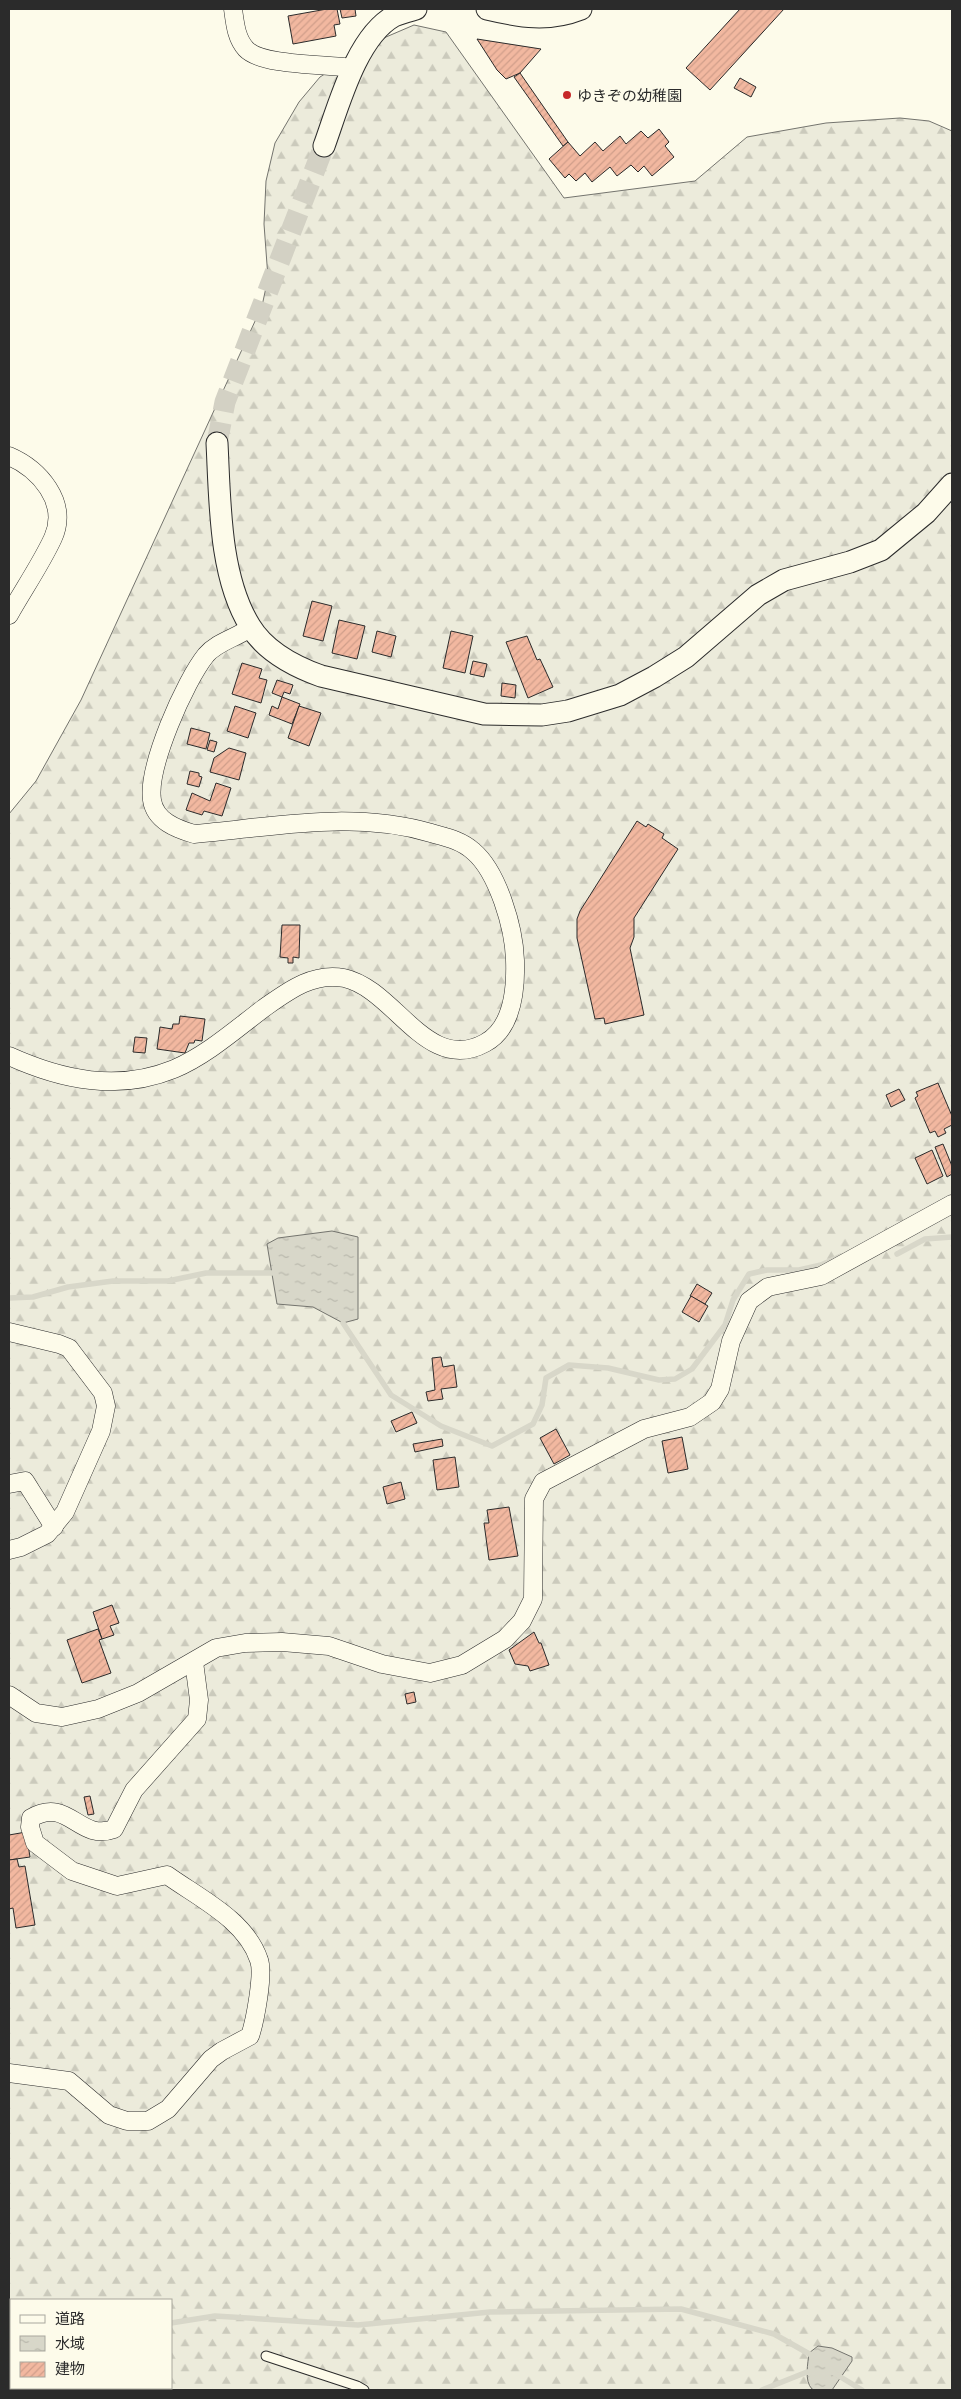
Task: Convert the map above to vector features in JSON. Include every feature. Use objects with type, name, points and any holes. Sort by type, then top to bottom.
[{"type":"street","points":[[233,9],[237,34],[247,49],[261,59],[352,68]]},
{"type":"street","points":[[324,146],[352,68],[375,32],[394,17],[416,9]]},
{"type":"street","points":[[487,9],[534,17],[561,16],[581,9]]},
{"type":"street","points":[[217,443],[222,523],[233,586],[250,627],[264,642],[296,667],[322,676],[484,714],[534,715],[568,711],[620,695],[686,657],[758,595],[784,580],[850,562],[881,550],[926,512],[952,484]]},
{"type":"street","points":[[9,456],[22,461],[38,473],[49,488],[57,515],[54,537],[9,615]]},
{"type":"street","points":[[9,1056],[47,1071],[94,1082],[116,1083],[150,1076],[176,1069],[231,1034],[292,989],[308,980],[325,977],[343,978],[370,990],[427,1038],[448,1051],[460,1051],[487,1042],[498,1034],[506,1021],[516,976],[512,938],[493,877],[474,851],[454,839],[380,822],[326,820],[194,834],[173,827],[159,816],[152,801],[156,764],[166,732],[196,669],[207,653],[221,642],[240,636],[250,627]]},
{"type":"street","points":[[9,1695],[36,1713],[62,1717],[98,1709],[138,1693],[216,1648],[245,1643],[282,1642],[329,1646],[382,1664],[430,1673],[462,1665],[505,1638],[522,1621],[533,1599],[534,1499],[543,1482],[644,1429],[690,1417],[712,1402],[720,1388],[731,1341],[749,1301],[768,1287],[821,1276],[952,1204]]},
{"type":"street","points":[[9,1332],[69,1348],[103,1392],[106,1406],[101,1431],[65,1512],[47,1534],[21,1547],[9,1550]]},
{"type":"street","points":[[9,1484],[25,1481],[54,1527]]},
{"type":"street","points":[[9,2072],[69,2081],[110,2115],[127,2121],[148,2120],[168,2109],[211,2059],[222,2050],[250,2036],[257,2011],[260,1961],[240,1927],[167,1876],[117,1886],[72,1871],[35,1843],[30,1827],[31,1818],[40,1813],[63,1812],[90,1831],[103,1832],[114,1829],[134,1790],[196,1719],[199,1700],[194,1662]]},
{"type":"lane","points":[[266,2356],[364,2390]]},
{"type":"green space","points":[[414,25],[446,32],[564,198],[695,181],[747,137],[826,123],[900,118],[929,121],[952,131],[952,2390],[9,2390],[9,814],[36,781],[81,700],[262,306],[268,278],[264,224],[266,181],[275,143],[299,102],[320,77],[379,40]]},
{"type":"water","points":[[332,1231],[358,1237],[358,1319],[343,1323],[313,1307],[277,1304],[267,1244],[278,1238]]},
{"type":"water","points":[[818,2346],[832,2348],[852,2357],[852,2361],[832,2390],[814,2390],[808,2381],[809,2353]]},
{"type":"building","points":[[337,9],[340,24],[334,25],[336,36],[293,44],[288,16]]},
{"type":"building","points":[[340,9],[355,9],[356,16],[342,18]]},
{"type":"building","points":[[740,9],[784,9],[710,90],[686,68]]},
{"type":"building","points":[[477,39],[541,49],[520,73],[506,79],[497,70]]},
{"type":"building","points":[[520,73],[568,142],[563,146],[514,77]]},
{"type":"building","points":[[740,78],[756,87],[751,97],[734,88]]},
{"type":"building","points":[[659,129],[669,142],[665,146],[674,157],[652,176],[644,166],[638,172],[631,165],[617,176],[610,167],[592,182],[585,173],[576,181],[569,174],[565,178],[549,159],[568,142],[580,156],[595,142],[603,151],[620,136],[626,144],[641,131],[648,138]]},
{"type":"building","points":[[312,601],[332,606],[323,641],[303,636]]},
{"type":"building","points":[[339,620],[365,626],[357,659],[332,653]]},
{"type":"building","points":[[377,631],[396,636],[391,657],[372,652]]},
{"type":"building","points":[[451,631],[473,636],[465,673],[443,668]]},
{"type":"building","points":[[527,636],[537,660],[540,659],[553,687],[528,698],[506,642]]},
{"type":"building","points":[[473,661],[487,664],[484,677],[470,674]]},
{"type":"building","points":[[242,663],[262,669],[259,678],[267,680],[261,703],[232,694]]},
{"type":"building","points":[[277,680],[293,685],[290,694],[284,692],[282,697],[272,693]]},
{"type":"building","points":[[502,683],[516,685],[515,698],[501,696]]},
{"type":"building","points":[[282,697],[300,704],[292,724],[269,715],[272,706],[278,709]]},
{"type":"building","points":[[235,706],[256,713],[248,738],[227,731]]},
{"type":"building","points":[[299,706],[321,713],[309,746],[288,738]]},
{"type":"building","points":[[191,728],[210,733],[206,749],[187,744]]},
{"type":"building","points":[[210,740],[217,742],[214,752],[207,750]]},
{"type":"building","points":[[229,748],[246,753],[239,780],[210,772],[214,758]]},
{"type":"building","points":[[190,771],[199,773],[199,776],[202,777],[199,787],[187,784]]},
{"type":"building","points":[[216,783],[231,788],[222,816],[204,811],[202,815],[186,810],[192,793],[210,801]]},
{"type":"building","points":[[637,821],[646,827],[648,824],[664,834],[662,838],[678,849],[634,918],[634,937],[630,948],[644,1015],[605,1024],[604,1018],[595,1019],[577,938],[577,919],[580,911]]},
{"type":"building","points":[[282,925],[300,925],[299,958],[293,957],[293,963],[288,963],[288,958],[280,957]]},
{"type":"building","points":[[180,1016],[205,1019],[202,1041],[195,1040],[194,1043],[189,1043],[185,1053],[157,1049],[160,1027],[172,1029],[173,1024],[179,1024]]},
{"type":"building","points":[[135,1037],[147,1038],[145,1053],[133,1052]]},
{"type":"building","points":[[938,1083],[952,1116],[952,1125],[944,1129],[946,1133],[938,1137],[935,1131],[930,1133],[915,1098],[918,1096],[916,1092]]},
{"type":"building","points":[[899,1089],[905,1100],[891,1107],[886,1095]]},
{"type":"building","points":[[943,1144],[952,1166],[952,1174],[947,1177],[935,1147]]},
{"type":"building","points":[[932,1150],[943,1176],[927,1184],[915,1158]]},
{"type":"building","points":[[697,1284],[712,1293],[705,1304],[690,1296]]},
{"type":"building","points":[[691,1296],[708,1306],[699,1322],[682,1312]]},
{"type":"building","points":[[441,1357],[443,1367],[454,1365],[457,1387],[441,1389],[443,1399],[428,1401],[426,1392],[435,1390],[432,1358]]},
{"type":"building","points":[[412,1412],[417,1423],[396,1432],[391,1421]]},
{"type":"building","points":[[556,1429],[570,1455],[554,1464],[540,1438]]},
{"type":"building","points":[[682,1437],[688,1469],[668,1473],[662,1441]]},
{"type":"building","points":[[442,1439],[443,1446],[415,1452],[413,1444]]},
{"type":"building","points":[[455,1457],[459,1487],[437,1490],[433,1460]]},
{"type":"building","points":[[401,1482],[405,1499],[387,1504],[383,1487]]},
{"type":"building","points":[[509,1507],[518,1556],[489,1560],[484,1523],[489,1523],[487,1510]]},
{"type":"building","points":[[112,1605],[119,1623],[110,1626],[114,1635],[102,1639],[93,1612]]},
{"type":"building","points":[[98,1629],[102,1639],[99,1640],[111,1673],[82,1683],[67,1640]]},
{"type":"building","points":[[534,1632],[539,1643],[541,1643],[549,1665],[530,1671],[528,1666],[515,1664],[509,1650]]},
{"type":"building","points":[[414,1692],[416,1702],[407,1704],[405,1694]]},
{"type":"building","points":[[90,1796],[94,1814],[88,1815],[84,1797]]},
{"type":"building","points":[[26,1832],[30,1857],[9,1860],[9,1835]]},
{"type":"building","points":[[17,1859],[19,1867],[25,1866],[35,1925],[16,1928],[13,1908],[9,1909],[9,1860]]},
{"type":"waterway","points":[[897,1254],[925,1239],[952,1237]]},
{"type":"waterway","points":[[343,1323],[391,1395],[441,1426],[492,1446],[533,1424],[542,1405],[546,1378],[569,1365],[608,1368],[659,1380],[675,1379],[692,1369],[725,1325],[733,1300],[749,1274],[767,1270],[799,1270],[821,1265],[841,1256]]},
{"type":"waterway","points":[[9,1298],[33,1297],[68,1287],[113,1281],[168,1281],[206,1273],[272,1273]]},
{"type":"waterway","points":[[172,2323],[215,2316],[358,2325],[490,2312],[681,2309],[774,2334],[813,2356]]},
{"type":"waterway","points":[[762,2390],[807,2372],[814,2373]]},
{"type":"waterway","points":[[834,2373],[862,2390]]},
{"type":"tunnel","points":[[217,443],[225,402],[324,146]]},
{"type":"place","name":"ゆきぞの幼稚園","points":[[567,95]]}]
